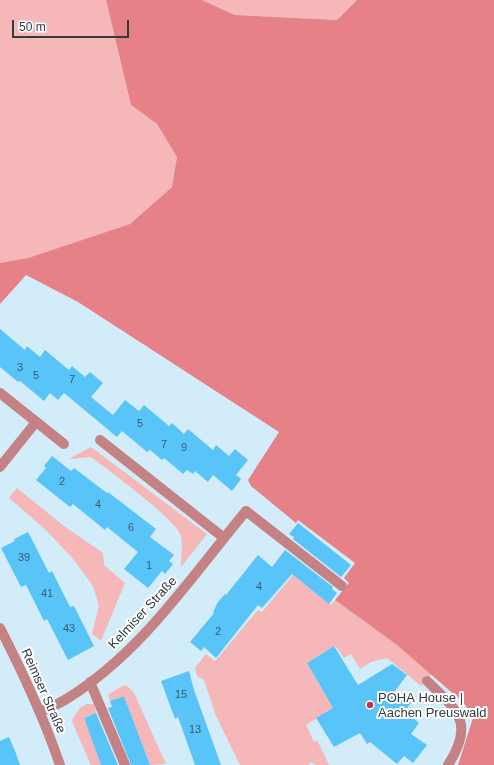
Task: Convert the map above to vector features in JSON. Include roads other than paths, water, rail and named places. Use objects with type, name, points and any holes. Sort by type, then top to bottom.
[{"type":"street","points":[[0,393],[64,444]]},
{"type":"street","points":[[0,466],[36,422]]},
{"type":"street","points":[[100,440],[224,538]]},
{"type":"street","name":"Kelmiser Straße","points":[[40,712],[67,699],[119,659],[159,617],[191,580],[246,511],[342,586]]},
{"type":"street","name":"Reimser Straße","points":[[0,628],[40,712],[60,765]]},
{"type":"street","points":[[427,681],[457,712],[461,727],[460,739],[456,752],[448,765]]},
{"type":"street","points":[[90,682],[125,765]]},
{"type":"place","name":"POHA House | Aachen Preuswald","points":[[370,705]]}]
